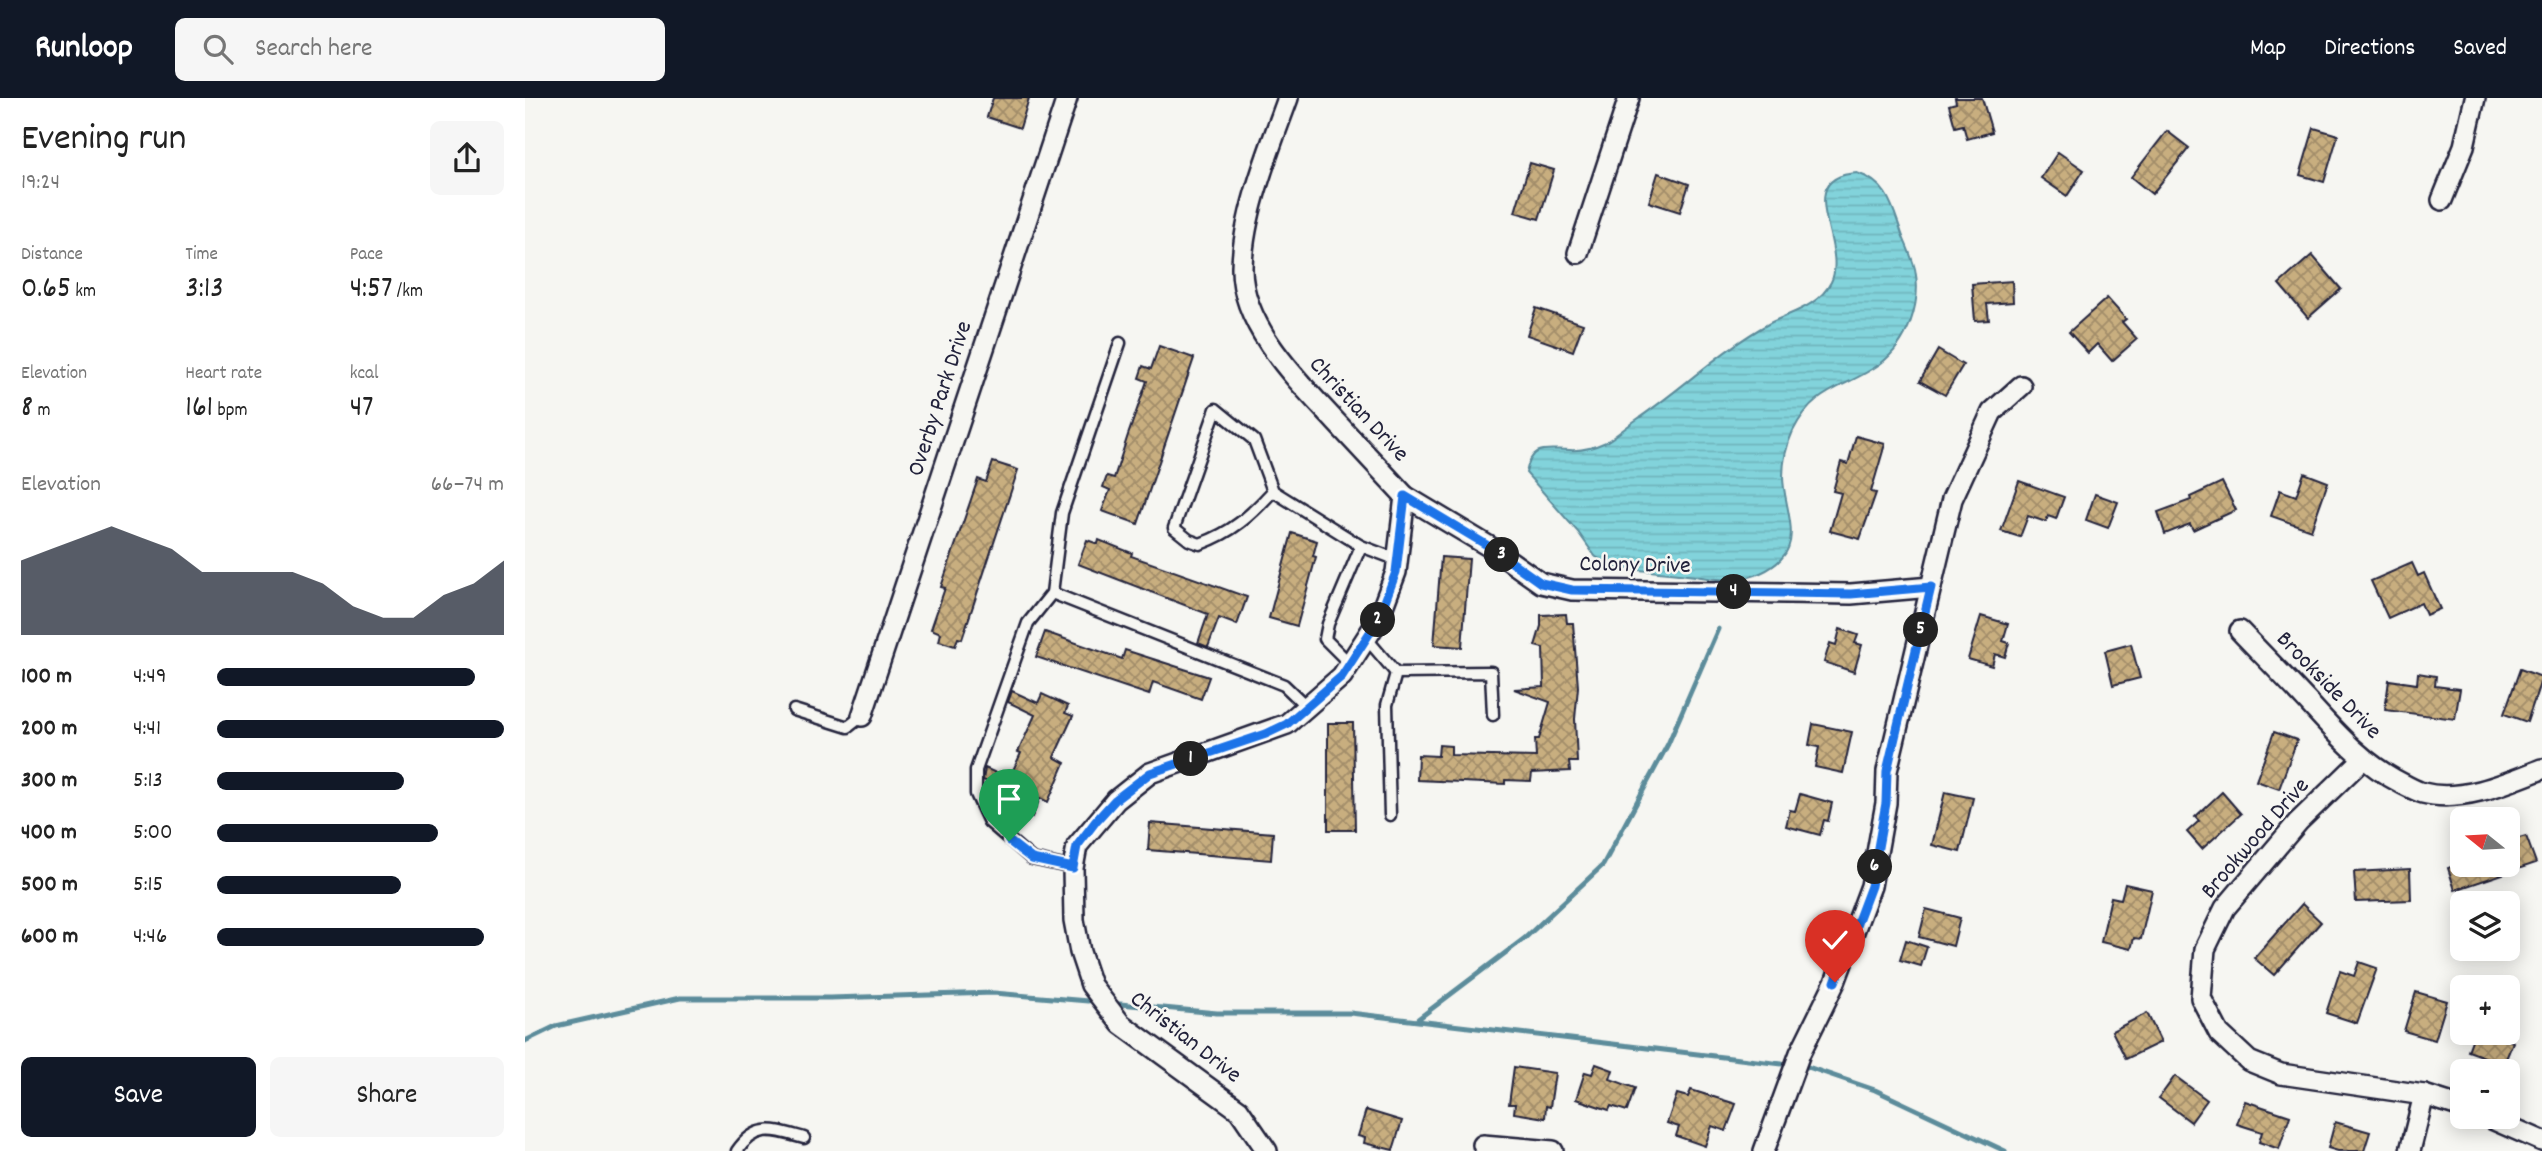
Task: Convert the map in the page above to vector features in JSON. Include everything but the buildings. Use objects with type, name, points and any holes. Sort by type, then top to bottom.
[{"type":"street","name":"Overby Park Drive","points":[[862,716],[1067,98]]},
{"type":"street","name":"Christian Drive","points":[[1267,1151],[1239,1110],[1121,1024],[1091,985],[1080,953],[1075,920],[1073,868],[1077,846],[1096,821],[1115,800],[1150,773],[1266,734],[1287,724],[1342,676],[1378,620],[1396,572],[1405,496],[1284,365],[1252,313],[1245,292],[1242,267],[1249,221],[1263,167],[1288,98]]},
{"type":"street","points":[[1578,253],[1629,98]]},
{"type":"street","points":[[2442,200],[2464,146],[2475,98]]},
{"type":"street","points":[[1764,1151],[1800,1053],[1835,982],[1871,886],[1886,803],[1887,771],[1952,499],[1992,412],[2021,386]]},
{"type":"street","name":"Colony Drive","points":[[1405,496],[1490,547],[1541,583],[1572,590],[1851,594],[1931,587]]},
{"type":"street","name":"Brookside Drive","points":[[2239,631],[2363,759],[2389,777],[2422,793],[2468,793],[2500,785],[2542,769]]},
{"type":"street","name":"Brookwood Drive","points":[[2363,759],[2298,822],[2225,908],[2205,949],[2201,998],[2219,1032],[2249,1061],[2281,1074],[2424,1095],[2450,1103]]},
{"type":"street","points":[[2410,1151],[2424,1095]]},
{"type":"street","points":[[2514,1129],[2542,1142]]},
{"type":"street","points":[[1483,1145],[1553,1151]]},
{"type":"lane","points":[[1073,868],[1032,859],[989,822],[976,794],[976,770],[1028,623],[1052,593],[1062,513],[1120,342]]},
{"type":"lane","points":[[1273,491],[1249,517],[1222,536],[1201,544],[1189,540],[1174,528],[1216,409],[1254,440],[1273,491],[1361,546],[1398,560]]},
{"type":"lane","points":[[1350,664],[1325,639],[1328,624],[1361,546]]},
{"type":"lane","points":[[1052,593],[1284,685],[1307,707]]},
{"type":"lane","points":[[1367,639],[1397,673],[1491,672],[1493,715]]},
{"type":"lane","points":[[1390,815],[1387,705],[1397,673]]},
{"type":"lane","points":[[794,710],[848,727],[862,716]]},
{"type":"lane","points":[[737,1151],[754,1133],[764,1130],[804,1138]]},
{"type":"water","points":[[1857,173],[1876,183],[1892,205],[1915,269],[1917,282],[1914,308],[1905,334],[1890,355],[1867,372],[1821,397],[1811,405],[1793,431],[1783,471],[1791,531],[1787,551],[1767,570],[1733,580],[1616,568],[1605,564],[1595,556],[1578,532],[1526,473],[1532,457],[1541,450],[1579,450],[1606,442],[1752,333],[1819,297],[1831,282],[1835,267],[1824,199],[1827,187],[1837,177]]},
{"type":"waterway","points":[[1418,1019],[1525,938],[1603,865],[1668,744],[1718,629]]},
{"type":"waterway","points":[[525,1041],[556,1026],[680,998],[830,998],[994,993],[1088,1001]]},
{"type":"waterway","points":[[1120,1004],[1217,1013],[1350,1013],[1782,1064]]},
{"type":"waterway","points":[[1808,1067],[1875,1090],[2005,1151]]},
{"type":"route","points":[[1009,841],[1032,859],[1073,868],[1077,846],[1096,821],[1115,800],[1150,773],[1266,734],[1287,724],[1315,701],[1342,676],[1378,620],[1396,572],[1405,496],[1490,547],[1541,583],[1572,590],[1851,594],[1931,587],[1887,771],[1886,803],[1871,886],[1835,982]]}]
